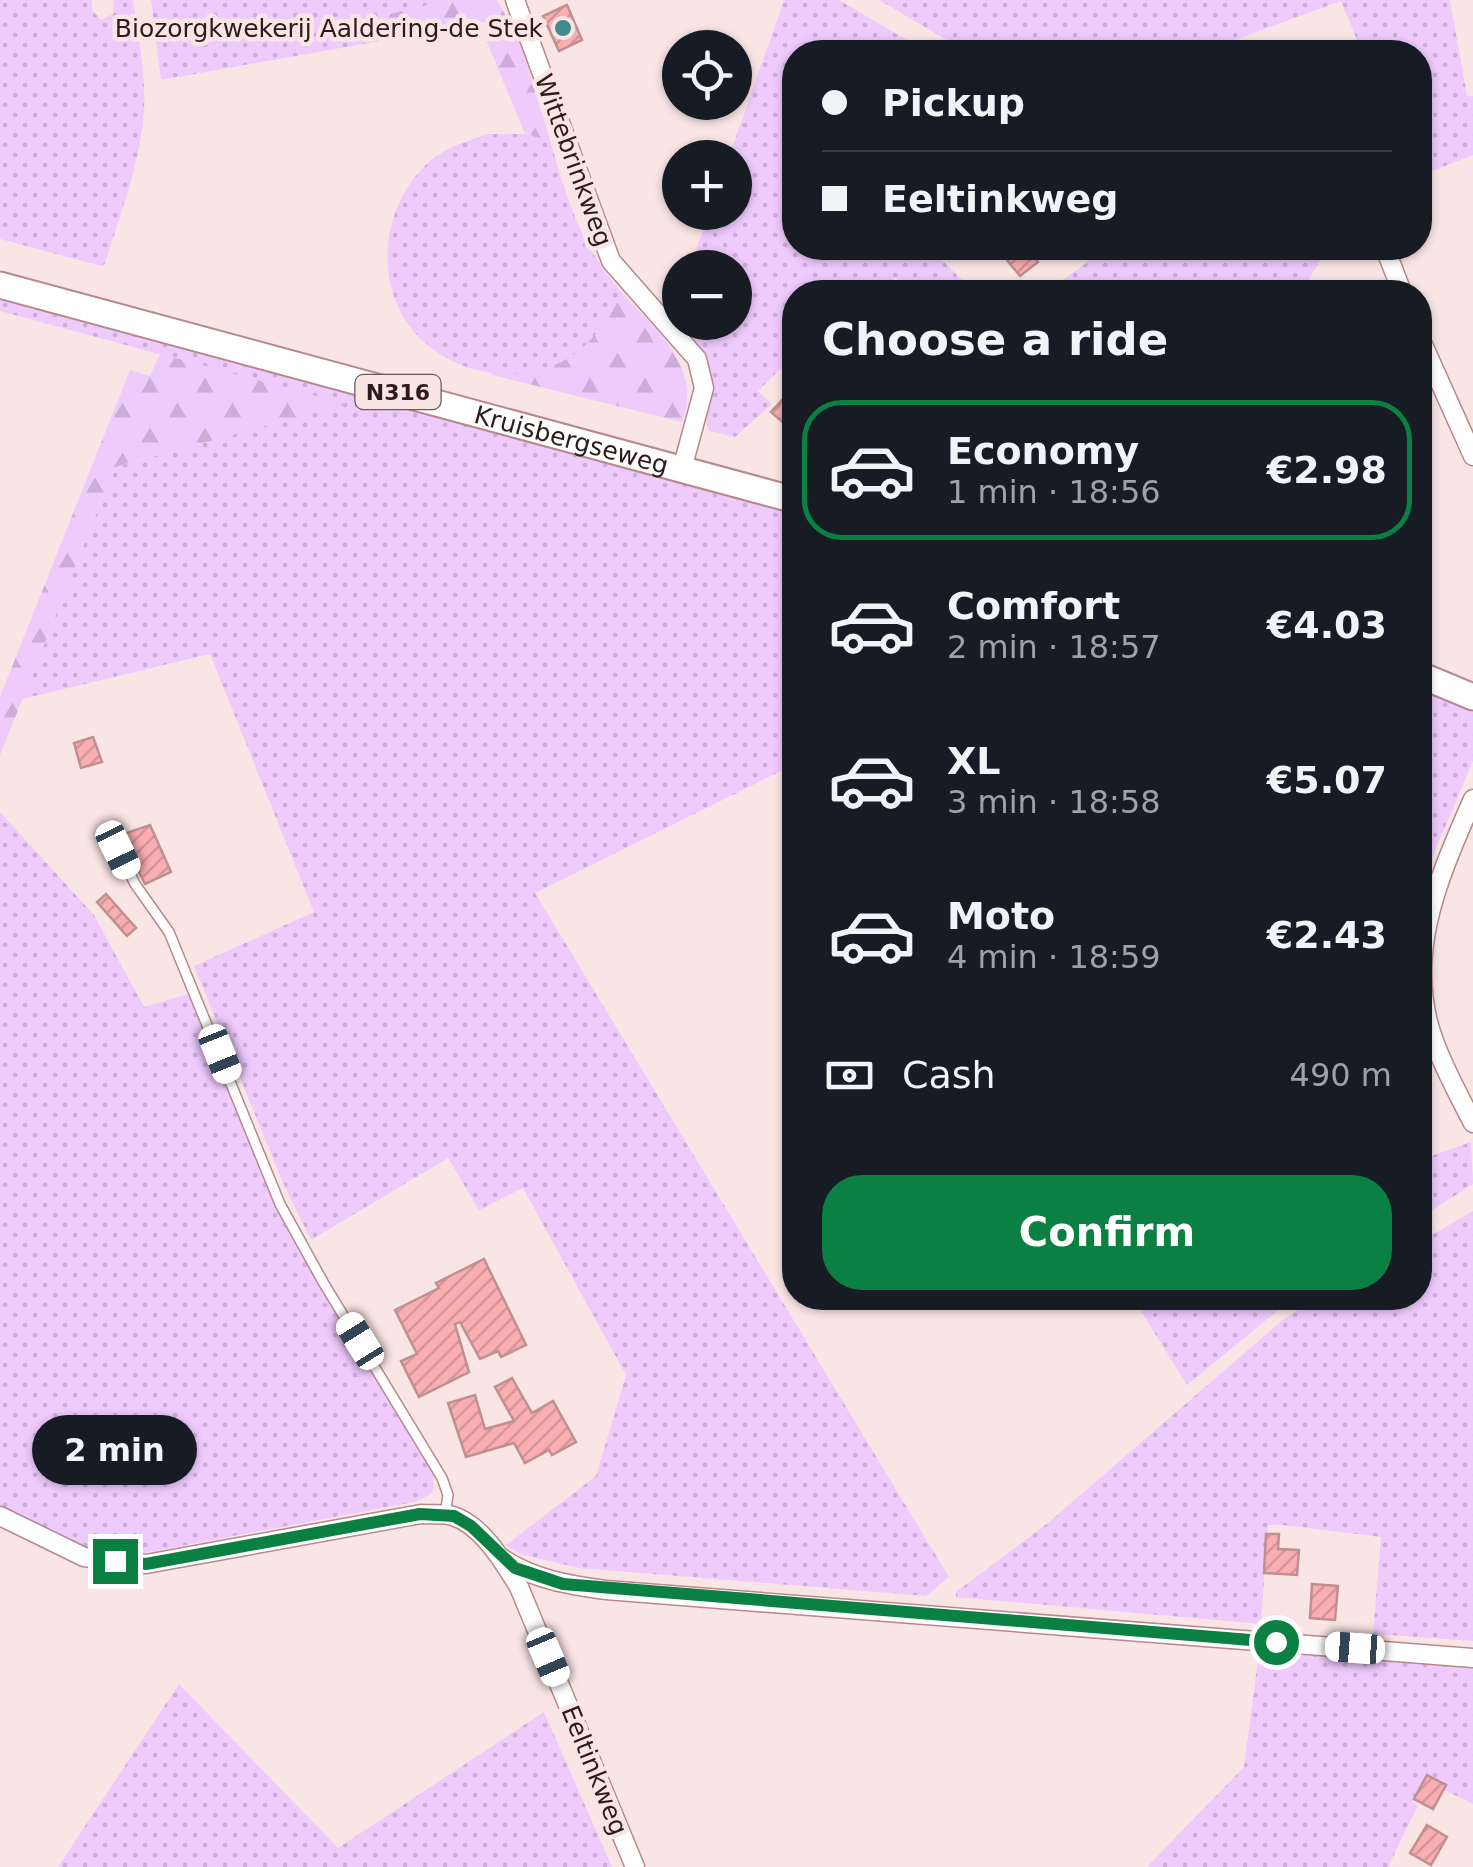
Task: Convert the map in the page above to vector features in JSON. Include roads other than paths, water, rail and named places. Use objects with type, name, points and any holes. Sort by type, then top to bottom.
[{"type":"main road","name":"Kruisbergseweg","points":[[0,285],[782,496]]},
{"type":"main road","points":[[1432,680],[1473,697]]},
{"type":"street","name":"Wittebrinkweg","points":[[515,0],[612,261],[697,359],[704,388],[682,469]]},
{"type":"street","points":[[1432,365],[1473,456]]},
{"type":"street","points":[[1432,901],[1473,799]]},
{"type":"street","points":[[1432,1038],[1473,1123]]},
{"type":"street","points":[[0,1516],[84,1558],[146,1564],[420,1514],[445,1516]]},
{"type":"street","name":"Eeltinkweg","points":[[445,1516],[454,1516],[471,1526],[500,1557],[519,1586],[635,1867]]},
{"type":"street","points":[[500,1557],[515,1568],[551,1580],[606,1590],[1473,1658]]},
{"type":"lane","points":[[118,850],[134,884],[169,932],[280,1204],[442,1478],[448,1495],[445,1516]]},
{"type":"place","name":"Biozorgkwekerij Aaldering-de Stek","points":[[563,28]]}]
